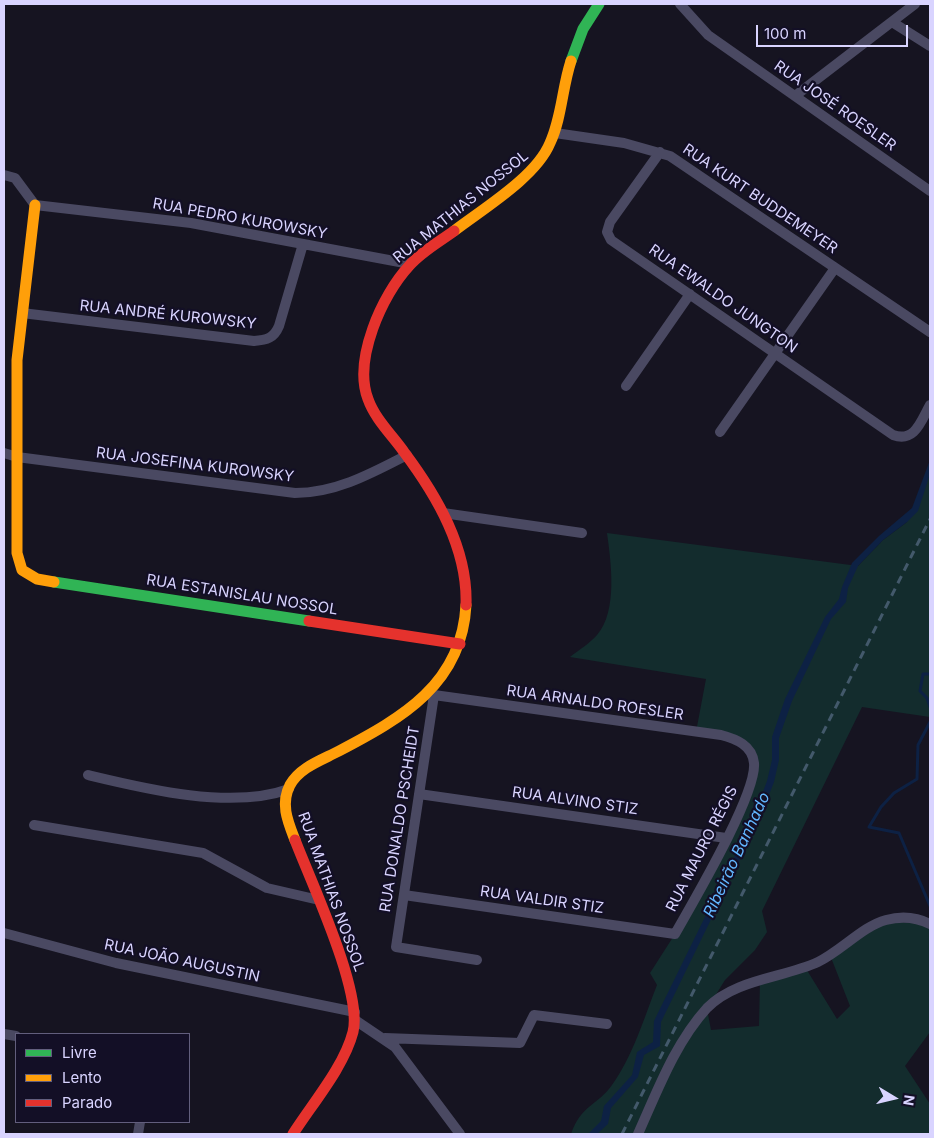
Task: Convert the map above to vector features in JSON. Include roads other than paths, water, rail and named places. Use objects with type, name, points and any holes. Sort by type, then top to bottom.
[{"type":"street","name":"RUA MATHIAS NOSSOL","points":[[293,1134],[342,1060],[350,1044],[355,1016],[348,979],[288,821],[285,805],[289,788],[304,770],[388,726],[432,694],[450,666],[460,644],[467,606],[464,567],[454,536],[443,513],[407,456],[369,404],[363,384],[363,372],[368,348],[380,313],[396,283],[410,264],[535,169],[542,160],[555,134],[571,60],[584,27],[598,4]]},
{"type":"street","name":"RUA JOSÉ ROESLER","points":[[680,4],[708,35],[930,191]]},
{"type":"street","points":[[795,96],[915,4]]},
{"type":"street","points":[[892,22],[930,46]]},
{"type":"street","name":"RUA KURT BUDDEMEYER","points":[[555,134],[624,143],[660,152],[680,161],[930,332]]},
{"type":"street","name":"RUA EWALDO JUNGTON","points":[[660,152],[610,222],[607,232],[611,240],[893,435],[907,437],[914,434],[930,404]]},
{"type":"street","points":[[4,175],[14,178],[35,205],[17,369],[17,457]]},
{"type":"street","name":"RUA PEDRO KUROWSKY","points":[[35,205],[191,223],[410,264]]},
{"type":"street","name":"RUA ANDRÉ KUROWSKY","points":[[22,313],[254,341],[266,340],[275,335],[279,326],[302,244]]},
{"type":"street","points":[[720,432],[835,268]]},
{"type":"street","points":[[626,386],[690,294]]},
{"type":"street","name":"RUA JOSEFINA KUROWSKY","points":[[4,453],[17,457],[301,494],[349,483],[407,456]]},
{"type":"street","name":"RUA ESTANISLAU NOSSOL","points":[[17,457],[17,553],[22,570],[37,579],[460,644]]},
{"type":"street","points":[[443,513],[582,533]]},
{"type":"street","name":"RUA ARNALDO ROESLER","points":[[432,694],[721,735],[738,740],[748,748]]},
{"type":"street","name":"RUA DONALDO PSCHEIDT","points":[[432,694],[396,947],[477,960]]},
{"type":"street","name":"RUA MAURO RÉGIS","points":[[675,934],[746,796],[754,763],[748,748]]},
{"type":"street","points":[[88,775],[140,787],[204,796],[247,797],[275,794],[289,788]]},
{"type":"street","name":"RUA ALVINO STIZ","points":[[419,794],[726,838]]},
{"type":"street","points":[[34,825],[203,853],[267,888],[319,900]]},
{"type":"street","name":"RUA VALDIR STIZ","points":[[404,895],[675,934]]},
{"type":"street","points":[[638,1134],[682,1044],[698,1019],[714,1002],[742,987],[819,961],[883,921],[909,918],[930,924]]},
{"type":"street","name":"RUA JOÃO AUGUSTIN","points":[[4,933],[116,963],[355,1016],[385,1038]]},
{"type":"street","points":[[385,1038],[520,1043],[534,1015],[607,1024]]},
{"type":"street","points":[[385,1038],[404,1057],[460,1134]]},
{"type":"water","name":"Ribeirão Banhado","points":[[930,460],[930,474],[918,511],[883,540],[858,566],[848,588],[846,602],[831,619],[792,701],[779,738],[779,760],[774,782],[758,823],[661,1022],[660,1046],[644,1055],[638,1077],[611,1108],[608,1124],[597,1134],[588,1134],[601,1121],[604,1106],[632,1075],[637,1052],[653,1042],[654,1021],[752,821],[767,781],[772,760],[772,737],[785,699],[825,617],[839,599],[852,563],[879,536],[912,508]]},
{"type":"waterway","points":[[930,674],[923,674],[920,691],[927,698],[930,707]]},
{"type":"waterway","points":[[930,722],[918,745],[917,779],[894,793],[881,807],[869,827],[899,833],[930,906]]},
{"type":"railway","points":[[622,1134],[930,519]]}]
